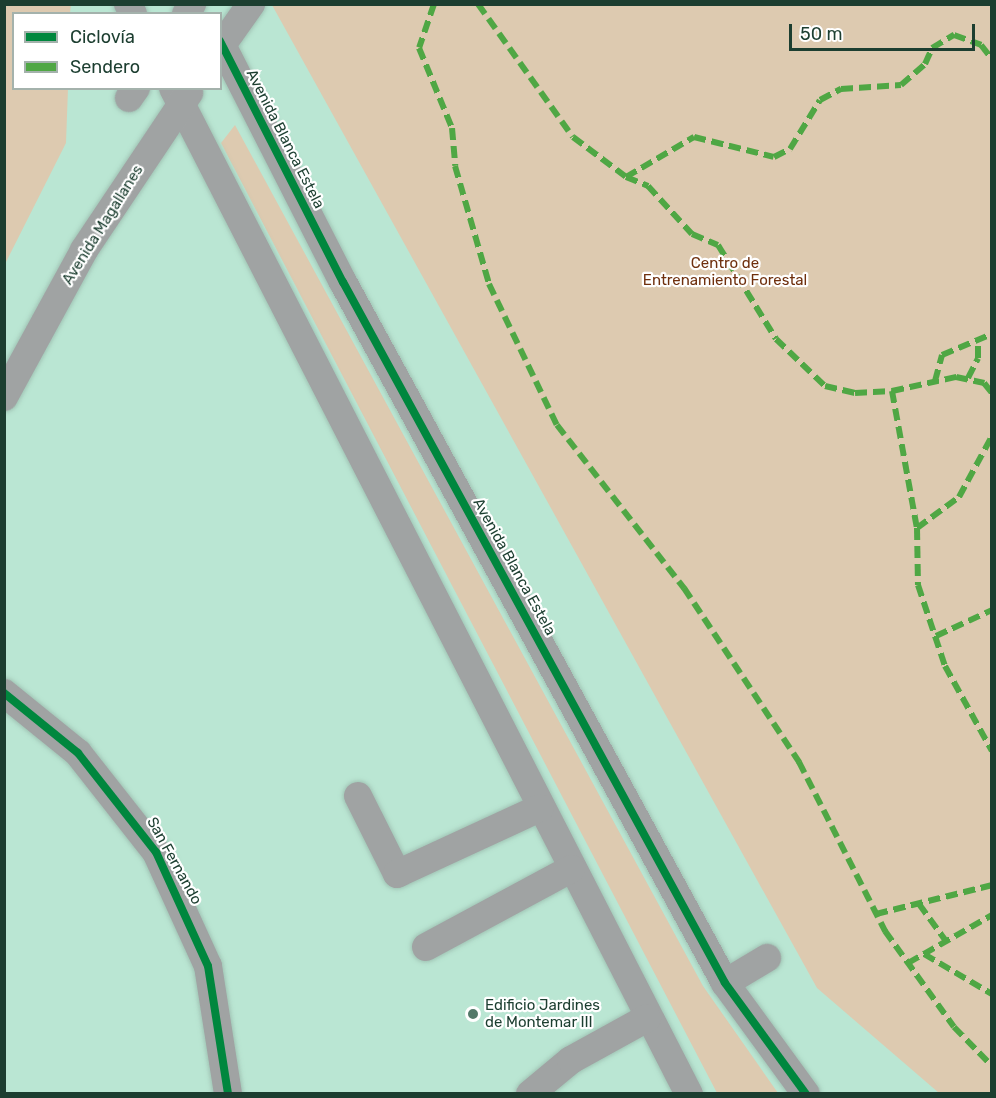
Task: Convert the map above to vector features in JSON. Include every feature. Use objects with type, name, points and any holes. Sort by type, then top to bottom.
[{"type":"street","points":[[222,44],[251,4]]},
{"type":"street","name":"Avenida Blanca Estela","points":[[222,47],[343,282],[725,983],[806,1094]]},
{"type":"street","points":[[182,94],[540,808],[647,1018],[689,1094]]},
{"type":"street","name":"Avenida Magallanes","points":[[4,396],[84,250],[182,94]]},
{"type":"street","name":"San Fernando","points":[[4,693],[78,753],[156,852],[207,966],[228,1094]]},
{"type":"street","points":[[358,796],[397,874],[540,808]]},
{"type":"street","points":[[426,947],[571,869]]},
{"type":"street","points":[[725,983],[766,958]]},
{"type":"street","points":[[530,1094],[571,1060],[647,1018]]},
{"type":"green space","points":[[5,4],[71,5],[70,12],[12,12],[12,90],[68,90],[66,143],[5,264]]},
{"type":"green space","name":"Centro de Entrenamiento Forestal","points":[[272,5],[991,5],[991,1093],[939,1093],[817,988]]},
{"type":"green space","points":[[235,125],[703,986],[778,1093],[717,1093],[221,143]]},
{"type":"marked path","points":[[434,4],[419,48],[452,128],[455,166],[489,284],[557,425],[684,588],[799,762],[885,931],[954,1027],[992,1066]]},
{"type":"marked path","points":[[478,4],[573,137],[626,177],[694,137],[774,157],[790,149],[820,100],[841,89],[901,85],[925,64],[932,48],[954,35],[981,45],[992,59]]},
{"type":"marked path","points":[[626,177],[648,186],[692,234],[718,245],[776,339],[825,386],[855,393],[892,391],[956,377],[984,383],[992,393]]},
{"type":"marked path","points":[[935,381],[942,355],[992,334]]},
{"type":"marked path","points":[[968,378],[978,358],[978,343]]},
{"type":"marked path","points":[[892,391],[917,528],[918,585],[945,666],[992,751]]},
{"type":"marked path","points":[[917,528],[959,497],[992,436]]},
{"type":"marked path","points":[[936,636],[992,610]]},
{"type":"marked path","points":[[876,914],[992,885]]},
{"type":"marked path","points":[[919,904],[946,941]]},
{"type":"marked path","points":[[908,963],[992,915]]},
{"type":"marked path","points":[[924,954],[992,994]]},
{"type":"cycle path","points":[[222,45],[343,282],[725,983],[806,1094]]},
{"type":"cycle path","points":[[4,693],[78,753],[156,852],[208,966],[228,1094]]},
{"type":"place","name":"Edificio Jardines de Montemar III","points":[[473,1014]]}]
